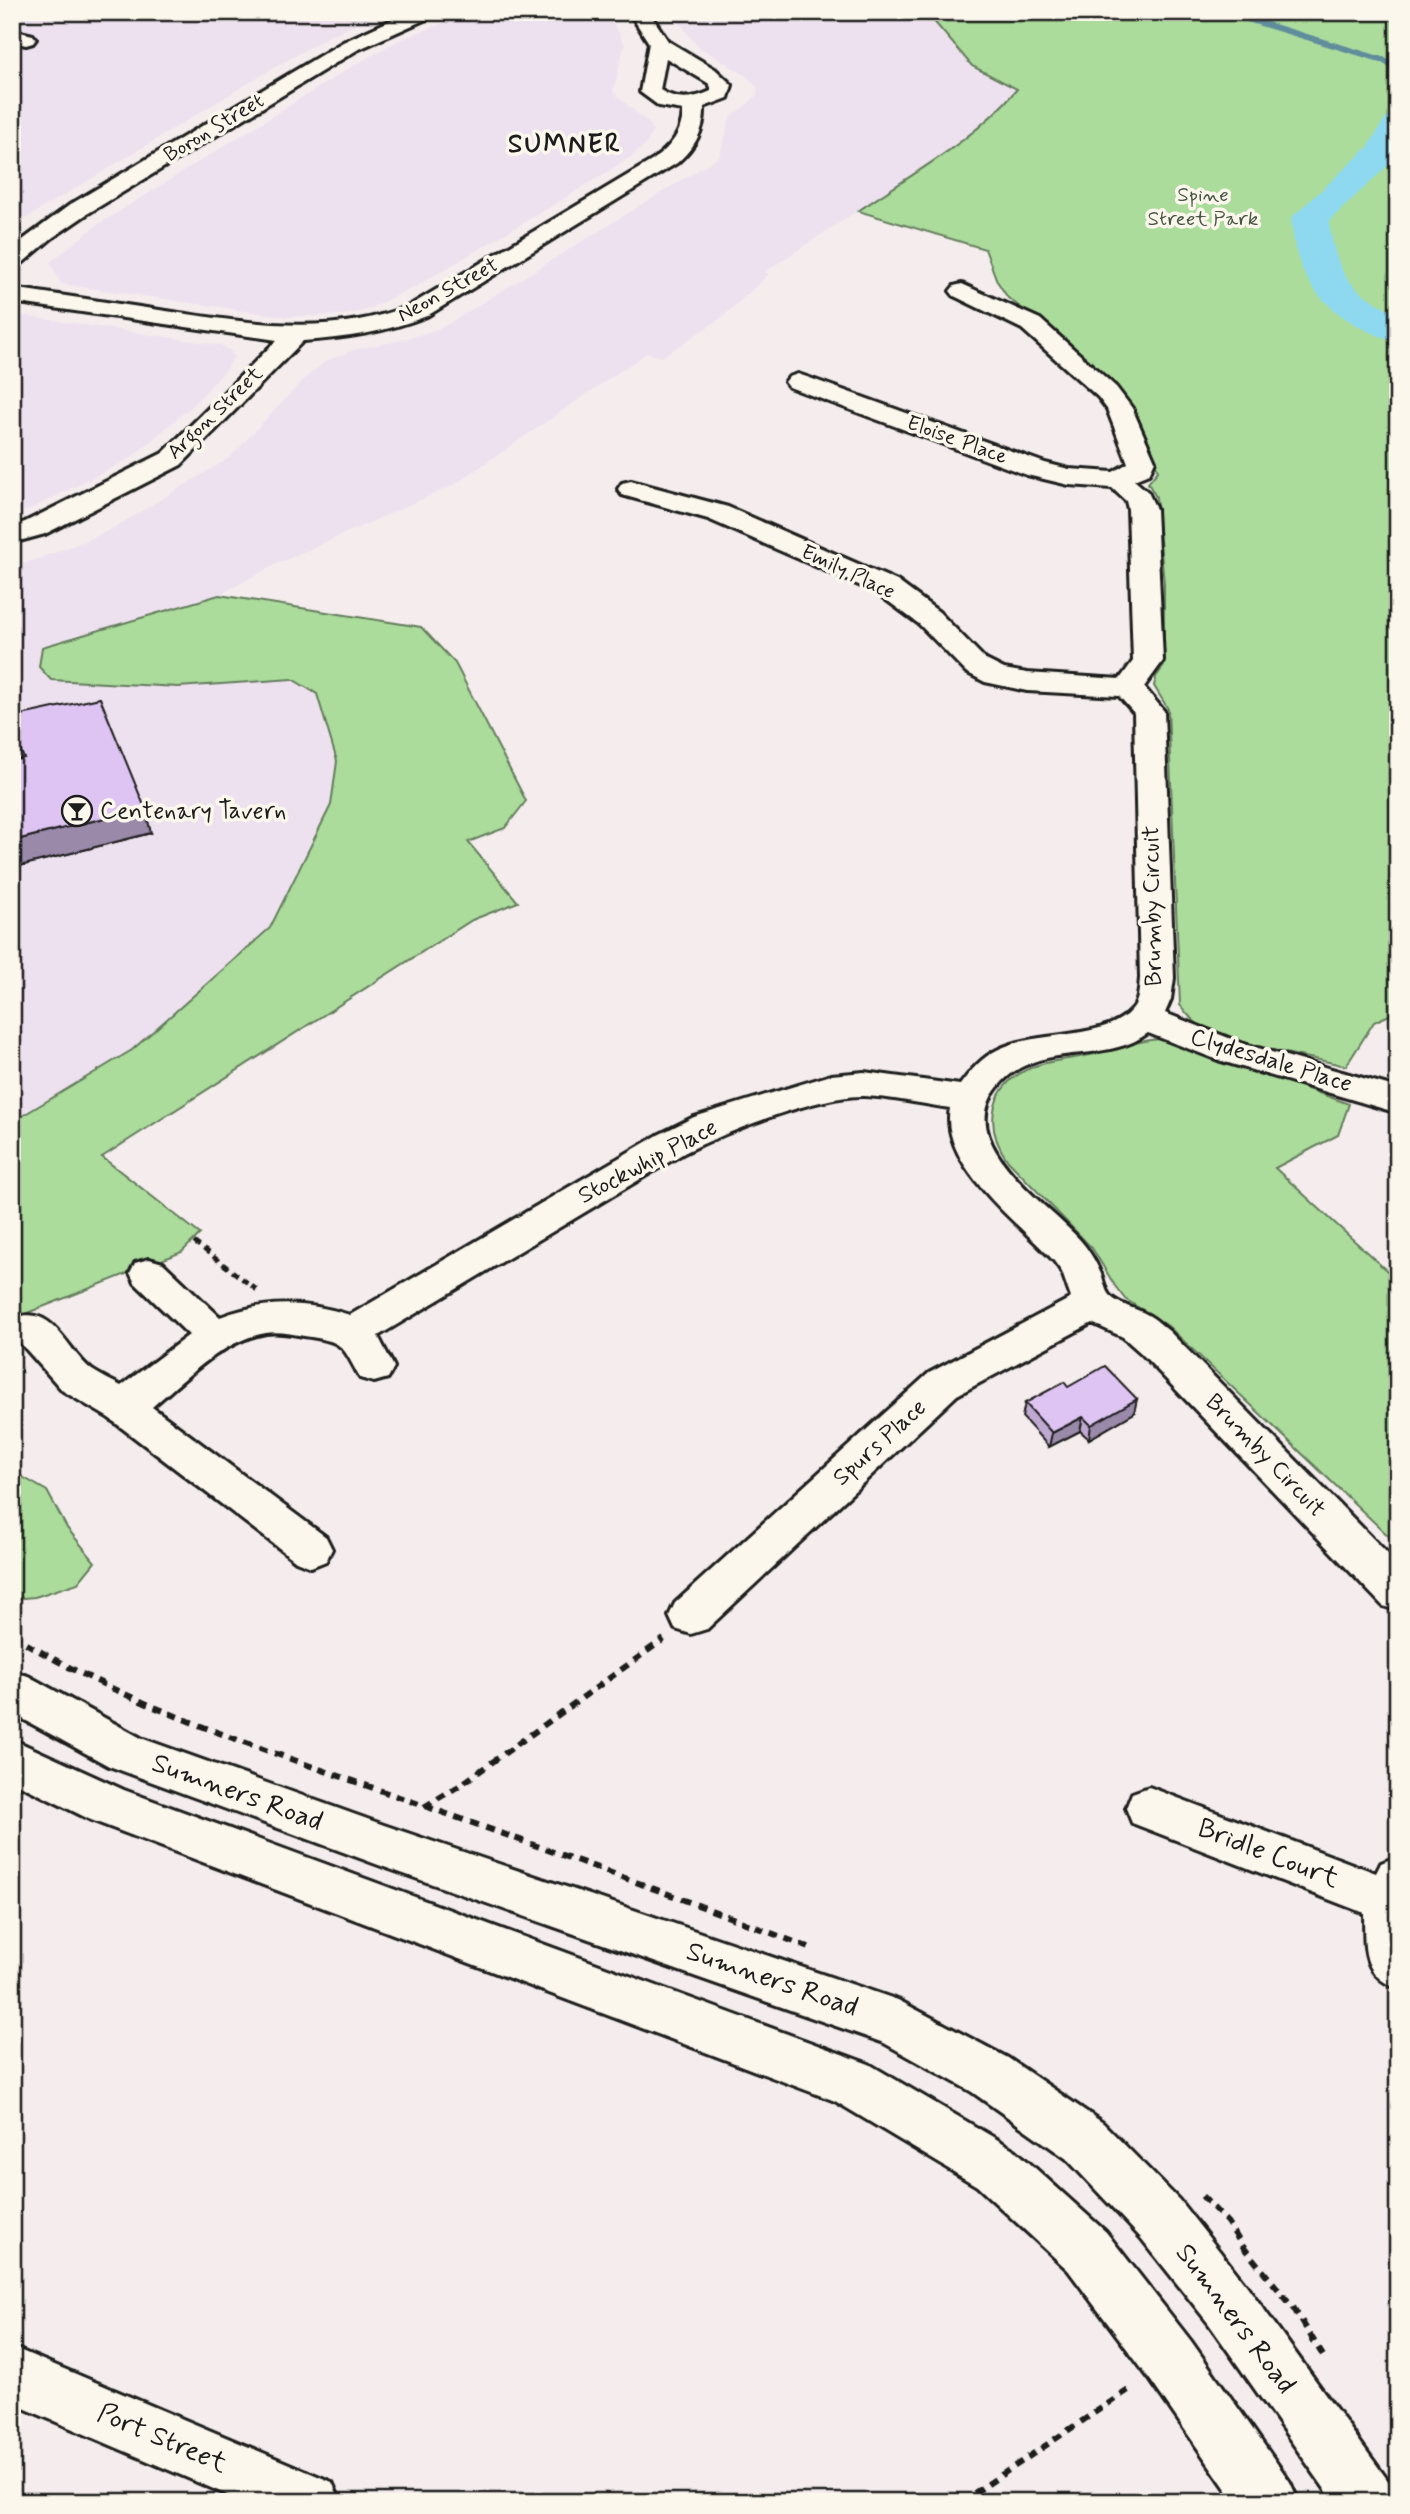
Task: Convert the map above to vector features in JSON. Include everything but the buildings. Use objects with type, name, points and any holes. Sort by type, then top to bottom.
[{"type":"street","name":"Boron Street","points":[[12,260],[44,233],[79,209],[327,60],[381,31],[426,12]]},
{"type":"street","points":[[639,12],[659,42],[678,57],[712,76],[722,85],[722,94],[693,104],[659,99],[650,92],[649,80],[659,57],[659,42]]},
{"type":"street","name":"Neon Street","points":[[12,295],[239,329],[296,334],[351,330],[387,323],[418,311],[661,165],[680,151],[691,135],[695,119],[693,104]]},
{"type":"street","points":[[962,291],[1031,324],[1107,392],[1119,408],[1142,461],[1140,468],[1125,474],[1120,481],[1138,498],[1142,509],[1148,662],[1128,688]]},
{"type":"street","name":"Argon Street","points":[[12,535],[35,528],[172,459],[296,334]]},
{"type":"street","name":"Eloise Place","points":[[797,382],[1036,469],[1069,477],[1120,481]]},
{"type":"street","name":"Emily Place","points":[[631,489],[718,513],[887,587],[929,618],[976,666],[995,676],[1027,682],[1128,688]]},
{"type":"street","name":"Brumby Circuit","points":[[970,1099],[988,1073],[1009,1058],[1035,1048],[1120,1034],[1144,1018],[1156,997],[1149,710],[1128,688]]},
{"type":"street","name":"Clydesdale Place","points":[[1144,1018],[1231,1052],[1398,1101]]},
{"type":"street","name":"Stockwhip Place","points":[[354,1332],[671,1144],[707,1126],[831,1087],[864,1084],[970,1099]]},
{"type":"street","points":[[970,1099],[965,1124],[971,1145],[988,1169],[1069,1252],[1080,1269],[1084,1287],[1094,1304]]},
{"type":"street","points":[[149,1273],[216,1337]]},
{"type":"street","name":"Brumby Circuit","points":[[1094,1304],[1114,1318],[1135,1326],[1155,1342],[1398,1594]]},
{"type":"street","name":"Spurs Place","points":[[691,1616],[943,1384],[1094,1304]]},
{"type":"street","points":[[123,1407],[216,1337],[268,1318],[328,1323],[354,1332],[364,1343],[374,1367]]},
{"type":"street","points":[[31,1328],[77,1380],[123,1407],[311,1549]]},
{"type":"street","name":"Sumners Road","points":[[12,1690],[125,1752],[384,1846],[898,2024],[989,2075],[1085,2141],[1160,2219],[1228,2305],[1369,2502]]},
{"type":"street","points":[[12,1759],[108,1805],[851,2082],[996,2168],[1087,2251],[1171,2361],[1270,2502]]},
{"type":"street","name":"Bridle Court","points":[[1149,1808],[1393,1889]]},
{"type":"street","points":[[1393,1889],[1390,1955],[1398,1966]]},
{"type":"street","name":"Port Street","points":[[12,2375],[313,2502]]},
{"type":"path","points":[[194,1242],[265,1296],[268,1318]]},
{"type":"path","points":[[424,1807],[460,1786],[638,1660],[691,1616]]},
{"type":"path","points":[[961,2502],[1171,2361]]},
{"type":"shaded area","points":[[12,12],[384,12],[328,37],[272,69],[12,227]]},
{"type":"shaded area","points":[[472,12],[607,12],[625,44],[613,92],[651,125],[653,132],[646,144],[631,157],[562,200],[417,286],[364,311],[342,315],[287,317],[61,284],[50,262],[97,225],[356,64],[399,40]]},
{"type":"shaded area","points":[[672,12],[926,12],[972,66],[1017,89],[998,112],[964,140],[765,272],[769,274],[723,317],[662,357],[647,353],[454,485],[275,565],[221,594],[421,627],[455,663],[526,801],[505,828],[468,842],[518,902],[472,920],[102,1157],[200,1234],[182,1252],[12,1319],[12,568],[112,529],[229,458],[306,377],[326,361],[353,350],[402,340],[441,328],[719,157],[730,118],[752,100],[757,94],[757,87],[745,75],[697,46]]},
{"type":"shaded area","points":[[12,314],[220,345],[230,350],[234,357],[225,371],[191,407],[131,458],[31,509],[12,515]]},
{"type":"green space","name":"Spine Street Park","points":[[926,12],[1398,12],[1398,1011],[1374,1022],[1346,1066],[1253,1046],[1218,1035],[1197,1024],[1180,1005],[1168,709],[1154,686],[1156,677],[1164,666],[1164,584],[1156,497],[1148,483],[1158,471],[1154,458],[1044,325],[1008,298],[997,281],[985,249],[858,211],[982,125],[1017,89],[972,66]]},
{"type":"green space","points":[[219,595],[421,627],[455,663],[526,801],[505,828],[468,842],[518,902],[472,920],[102,1157],[200,1234],[182,1252],[12,1319],[12,1122],[132,1050],[270,928],[331,805],[337,761],[317,694],[292,679],[178,687],[51,680],[39,667],[42,647]]},
{"type":"green space","points":[[1161,1039],[1177,1042],[1349,1104],[1338,1135],[1275,1168],[1398,1281],[1398,1545],[1168,1326],[1125,1299],[1092,1248],[1008,1161],[1000,1147],[993,1120],[995,1106],[1008,1083],[1020,1073],[1043,1064]]},
{"type":"green space","points":[[12,1471],[47,1491],[67,1528],[95,1562],[78,1583],[35,1597],[12,1599]]},
{"type":"waterway","points":[[1224,12],[1383,60],[1398,68]]},
{"type":"waterway","points":[[1398,124],[1382,153],[1310,218],[1318,262],[1331,285],[1351,303],[1398,330]]},
{"type":"place","name":"Centenary Tavern","points":[[77,811]]},
{"type":"district","name":"SUMNER","points":[[565,145]]}]
